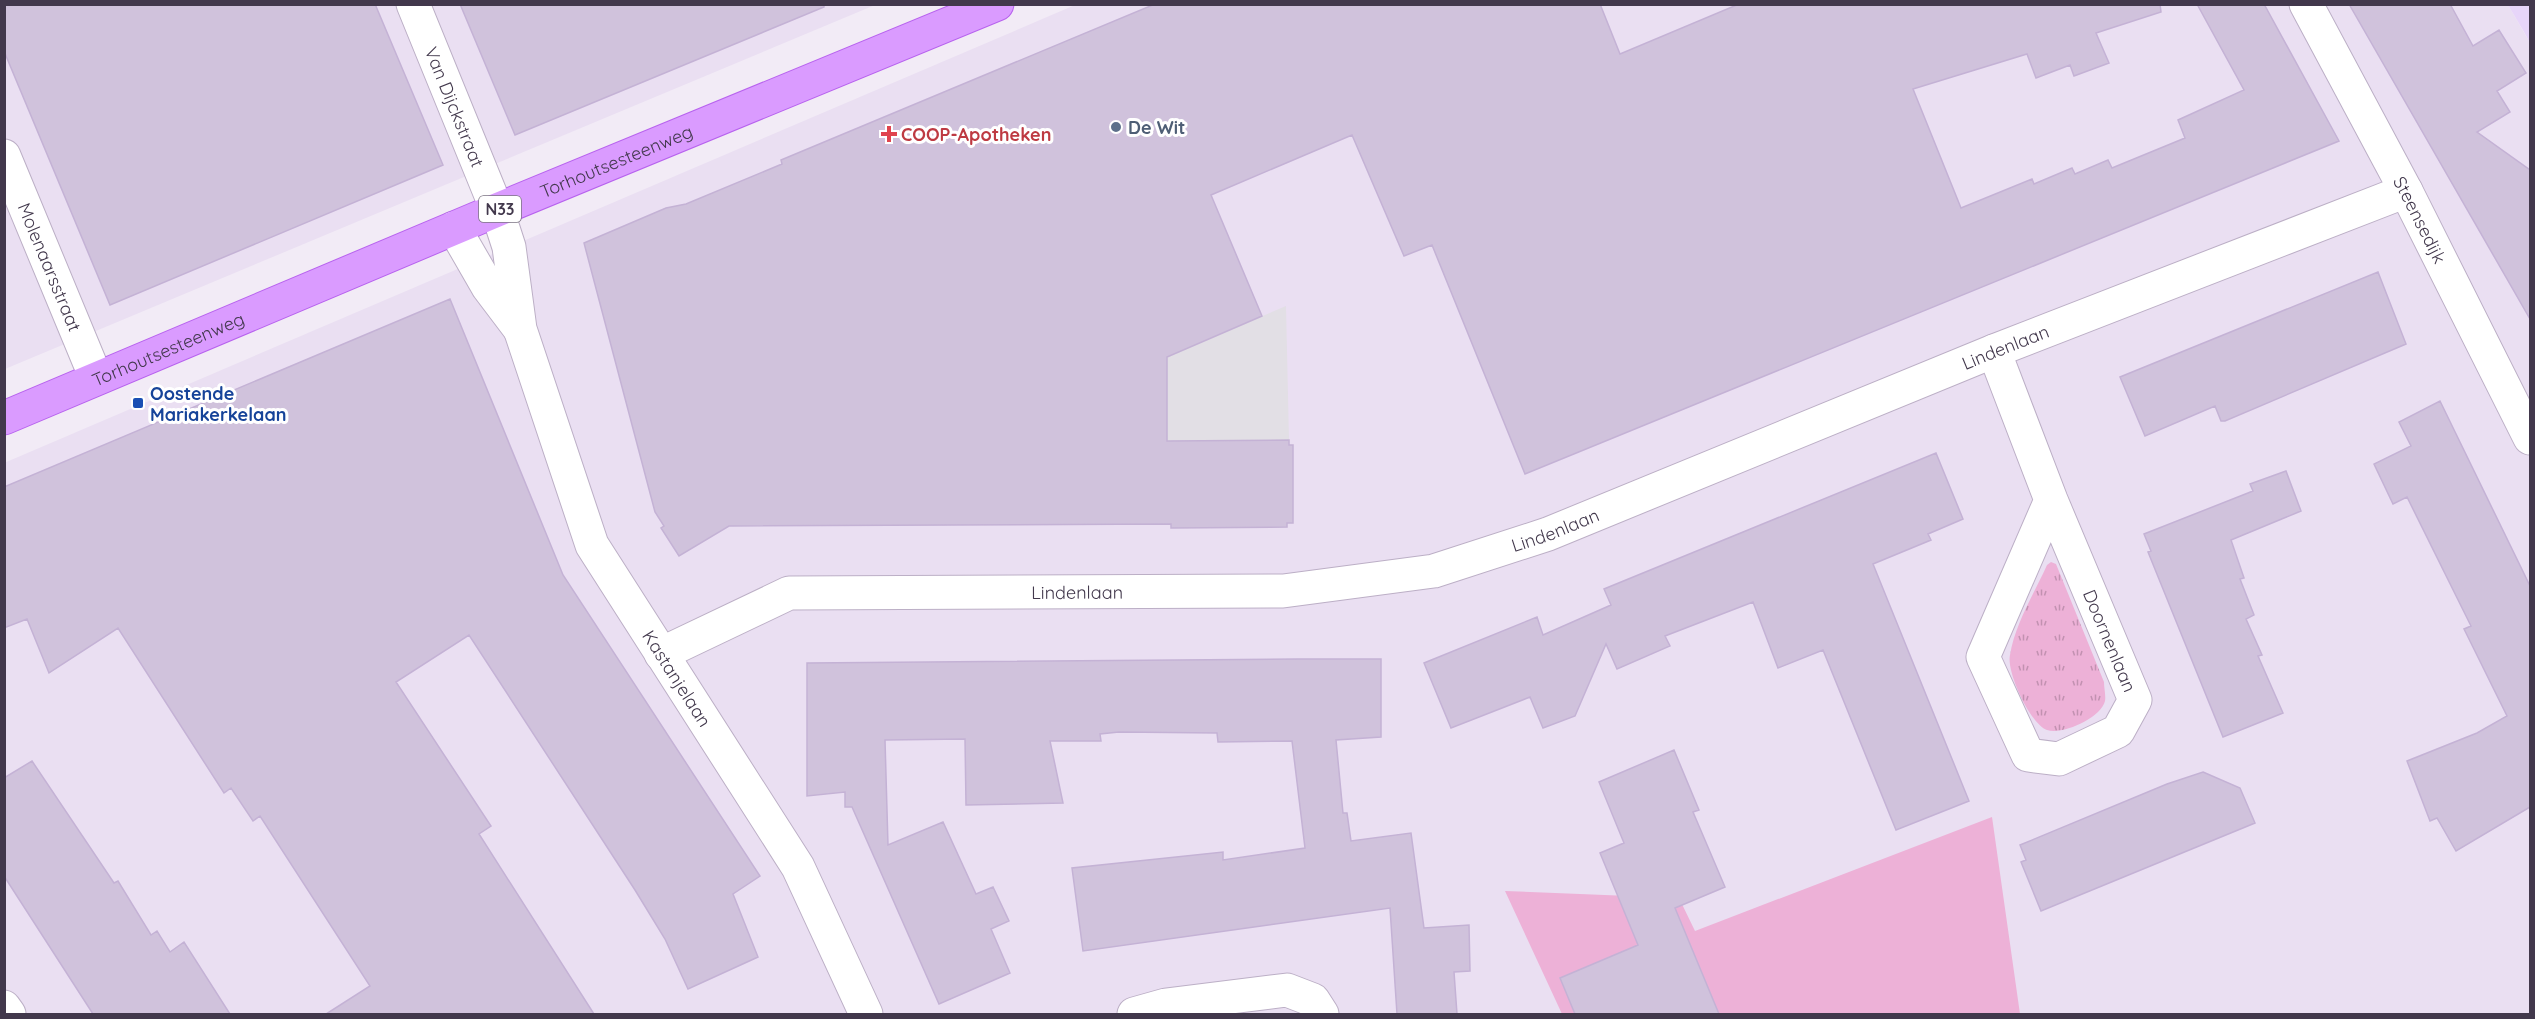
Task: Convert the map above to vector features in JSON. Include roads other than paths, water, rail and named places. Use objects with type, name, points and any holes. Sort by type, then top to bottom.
[{"type":"main road","name":"Torhoutsesteenweg","points":[[4,418],[976,8]]},
{"type":"street","name":"Van Dijckstraat","points":[[413,4],[497,210]]},
{"type":"street","name":"Steensedijk","points":[[2307,4],[2406,191],[2530,438]]},
{"type":"street","name":"Molenaarsstraat","points":[[4,156],[96,378]]},
{"type":"street","name":"Lindenlaan","points":[[661,654],[789,593],[1283,591],[1434,571],[1548,534],[1994,351],[2406,191]]},
{"type":"street","name":"Kastanjelaan","points":[[497,210],[508,247],[520,329],[592,545],[798,867],[866,1014]]},
{"type":"street","name":"Kastanjelaan","points":[[454,228],[488,287],[520,329]]},
{"type":"street","name":"Doornenlaan","points":[[1994,351],[2051,500],[2135,700],[2118,731],[2059,759],[2028,755],[1983,657],[2051,500]]},
{"type":"street","points":[[1134,1014],[1166,1005],[1287,990],[1313,1000],[1322,1014]]},
{"type":"street","points":[[4,1007],[9,1014]]},
{"type":"place","name":"De Wit","points":[[1116,127]]},
{"type":"place","name":"COOP-Apotheken","points":[[889,134]]},
{"type":"place","name":"Oostende Mariakerkelaan","points":[[138,403]]}]
